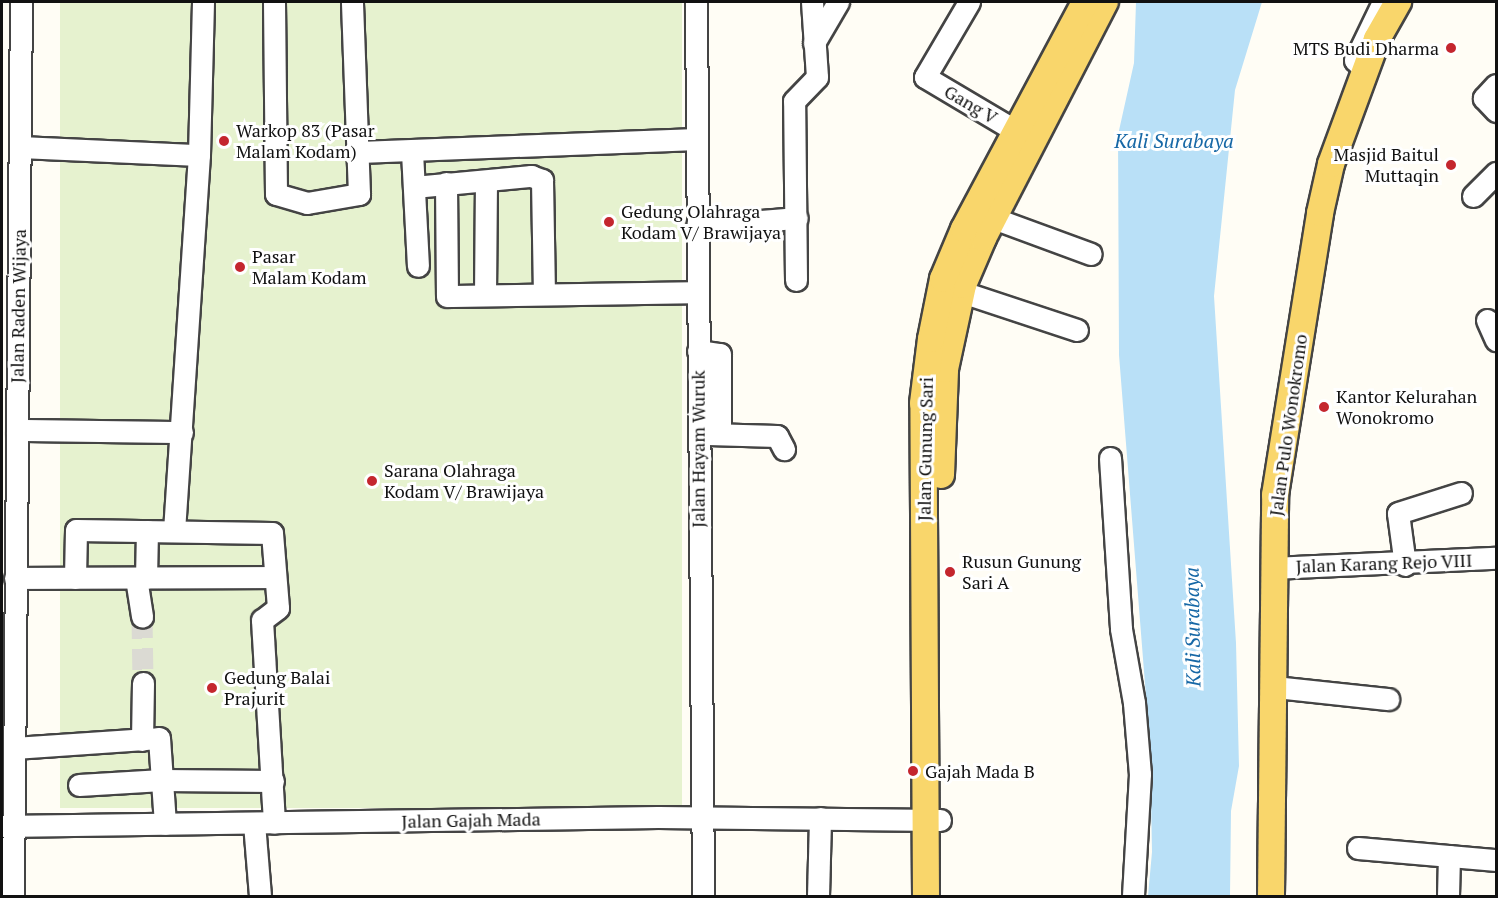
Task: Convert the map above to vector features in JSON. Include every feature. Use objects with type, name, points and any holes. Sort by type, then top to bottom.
[{"type":"main road","name":"Jalan Pulo Wonokromo","points":[[1271,897],[1275,687],[1272,568],[1275,495],[1320,213],[1344,124],[1365,70],[1398,2]]},
{"type":"main road","name":"Jalan Gunung Sari","points":[[926,897],[933,819],[933,450],[926,373],[943,279],[964,229],[1016,131],[1094,5]]},
{"type":"main road","name":"Jalan Gunung Sari","points":[[933,450],[947,360],[962,292],[993,218],[1094,5]]},
{"type":"main road","name":"Jalan Gunung Sari","points":[[933,819],[941,897]]},
{"type":"street","name":"Jalan Raden Wijaya","points":[[13,897],[7,826],[14,748],[15,578],[9,548],[11,419],[9,177],[20,147],[9,95],[21,2]]},
{"type":"street","points":[[174,531],[200,155],[203,2]]},
{"type":"street","points":[[274,2],[276,194],[307,203],[359,194],[352,2]]},
{"type":"street","name":"Jalan Hayam Wuruk","points":[[696,2],[703,897]]},
{"type":"street","points":[[796,280],[795,101],[817,77],[812,2]]},
{"type":"street","points":[[814,43],[838,2]]},
{"type":"street","name":"Gang V","points":[[969,2],[925,77],[1016,131]]},
{"type":"street","name":"Jalan Pulo Wonokromo","points":[[1365,70],[1355,60],[1383,2]]},
{"type":"street","points":[[1497,85],[1484,97],[1497,111]]},
{"type":"street","points":[[359,152],[412,152],[697,139]]},
{"type":"street","points":[[20,147],[200,155]]},
{"type":"street","points":[[412,152],[418,266]]},
{"type":"street","points":[[1473,196],[1497,173]]},
{"type":"street","points":[[414,187],[531,176],[542,180],[544,294]]},
{"type":"street","points":[[485,295],[486,182]]},
{"type":"street","points":[[446,183],[447,296],[697,292]]},
{"type":"street","points":[[697,226],[797,218]]},
{"type":"street","points":[[993,218],[1091,254]]},
{"type":"street","points":[[962,292],[1077,330]]},
{"type":"street","points":[[1487,320],[1497,340]]},
{"type":"street","points":[[698,351],[720,354],[720,434]]},
{"type":"street","points":[[11,419],[182,432]]},
{"type":"street","points":[[698,433],[777,436],[784,449]]},
{"type":"street","points":[[1110,458],[1121,629],[1134,703],[1140,774],[1133,897]]},
{"type":"street","points":[[1405,565],[1398,514],[1461,493]]},
{"type":"street","points":[[75,578],[76,530],[272,533],[278,608],[262,620],[273,781],[264,823],[260,897]]},
{"type":"street","points":[[142,617],[141,578],[147,531]]},
{"type":"street","name":"Jalan Karang Rejo VIII","points":[[1272,568],[1405,565],[1497,558]]},
{"type":"street","points":[[15,578],[275,577]]},
{"type":"street","points":[[142,740],[143,683]]},
{"type":"street","points":[[1275,687],[1388,699]]},
{"type":"street","points":[[14,748],[159,738],[165,824]]},
{"type":"street","points":[[79,785],[162,780],[273,781]]},
{"type":"street","name":"Jalan Gajah Mada","points":[[7,826],[701,818],[933,819]]},
{"type":"street","points":[[818,897],[820,818]]},
{"type":"street","points":[[1358,848],[1497,860]]},
{"type":"street","points":[[1448,897],[1449,856]]},
{"type":"green space","name":"Sarana Olahraga Kodam V/ Brawijaya","points":[[60,2],[682,2],[682,808],[60,808]]},
{"type":"water","name":"Kali Surabaya","points":[[1136,2],[1262,2],[1235,90],[1214,296],[1236,643],[1239,766],[1231,811],[1230,896],[1148,896],[1152,852],[1150,747],[1119,355],[1118,135],[1134,63]]},
{"type":"tunnel","points":[[142,617],[143,683]]},
{"type":"place","name":"MTS Budi Dharma","points":[[1451,48]]},
{"type":"place","name":"Warkop 83 (Pasar Malam Kodam)","points":[[224,141]]},
{"type":"place","name":"Masjid Baitul Muttaqin","points":[[1451,165]]},
{"type":"place","name":"Gedung Olahraga Kodam V/ Brawijaya","points":[[609,222]]},
{"type":"place","name":"Pasar Malam Kodam","points":[[240,267]]},
{"type":"place","name":"Kantor Kelurahan Wonokromo","points":[[1324,407]]},
{"type":"place","name":"Sarana Olahraga Kodam V/ Brawijaya","points":[[372,481]]},
{"type":"place","name":"Rusun Gunung Sari A","points":[[950,572]]},
{"type":"place","name":"Gedung Balai Prajurit","points":[[212,688]]},
{"type":"place","name":"Gajah Mada B","points":[[913,771]]}]
